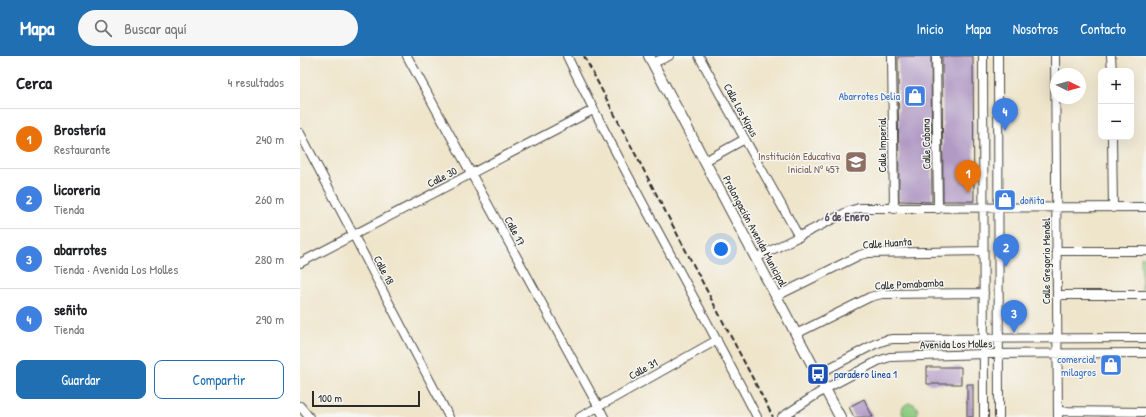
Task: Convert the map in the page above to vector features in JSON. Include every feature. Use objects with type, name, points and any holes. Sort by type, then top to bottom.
[{"type":"main road","name":"Prolongación Avenida Municipal","points":[[651,60],[840,417]]},
{"type":"street","name":"Calle 17","points":[[407,56],[604,417]]},
{"type":"street","points":[[567,56],[593,110],[757,417]]},
{"type":"street","points":[[651,60],[668,56]]},
{"type":"street","name":"Calle Los Kipus","points":[[699,56],[799,237]]},
{"type":"street","name":"Calle Imperial","points":[[892,56],[894,209]]},
{"type":"street","name":"Calle Cabana","points":[[936,56],[938,209]]},
{"type":"street","points":[[983,56],[984,417]]},
{"type":"street","points":[[998,56],[999,417]]},
{"type":"street","name":"Calle Gregorio Mendel","points":[[1055,56],[1058,414]]},
{"type":"street","points":[[1112,56],[1112,68]]},
{"type":"street","name":"Calle 30","points":[[300,263],[593,110]]},
{"type":"street","name":"Calle 18","points":[[300,133],[449,417]]},
{"type":"street","points":[[705,161],[745,139]]},
{"type":"street","points":[[1112,140],[1113,208]]},
{"type":"street","points":[[756,258],[848,211],[859,208],[938,209],[1146,207]]},
{"type":"street","name":"Calle Huanta","points":[[777,296],[860,255],[868,253],[984,251]]},
{"type":"street","points":[[1056,251],[1146,251]]},
{"type":"street","name":"Calle Pomabamba","points":[[796,334],[870,297],[882,294],[984,293]]},
{"type":"street","points":[[1057,295],[1146,295]]},
{"type":"street","name":"Avenida Los Molles","points":[[818,374],[875,344],[893,339],[1146,338]]},
{"type":"street","name":"Calle 31","points":[[580,417],[717,340]]},
{"type":"street","name":"Avenida Los Molles","points":[[782,417],[825,389],[878,361],[890,357],[984,354],[1146,353]]},
{"type":"street","points":[[300,406],[309,417]]},
{"type":"street","points":[[1058,414],[1146,412]]},
{"type":"green space","points":[[1141,257],[1146,257],[1146,289],[1142,289]]},
{"type":"green space","points":[[909,403],[914,404],[918,409],[916,417],[904,417],[903,415],[903,407]]},
{"type":"building","points":[[898,56],[931,56],[932,202],[899,201]]},
{"type":"building","points":[[942,56],[973,56],[974,201],[943,201]]},
{"type":"building","points":[[927,367],[961,367],[961,384],[927,384]]},
{"type":"building","points":[[967,384],[973,384],[973,417],[967,417]]},
{"type":"building","points":[[864,399],[873,417],[854,417],[849,407]]},
{"type":"railway","points":[[584,56],[773,417]]},
{"type":"place","name":"Abarrotes Delia","points":[[915,96]]},
{"type":"place","name":"señito","points":[[1005,131]]},
{"type":"place","name":"Institución Educativa Inicial Nº 457","points":[[856,162]]},
{"type":"place","name":"Brostería","points":[[968,193]]},
{"type":"place","name":"doñita","points":[[1005,200]]},
{"type":"place","name":"licoreria","points":[[1006,267]]},
{"type":"place","name":"abarrotes","points":[[1014,333]]},
{"type":"place","name":"comercial milagros","points":[[1111,365]]},
{"type":"place","name":"paradero linea 1","points":[[818,374]]},
{"type":"district","name":"6 de Enero","points":[[847,217]]}]
